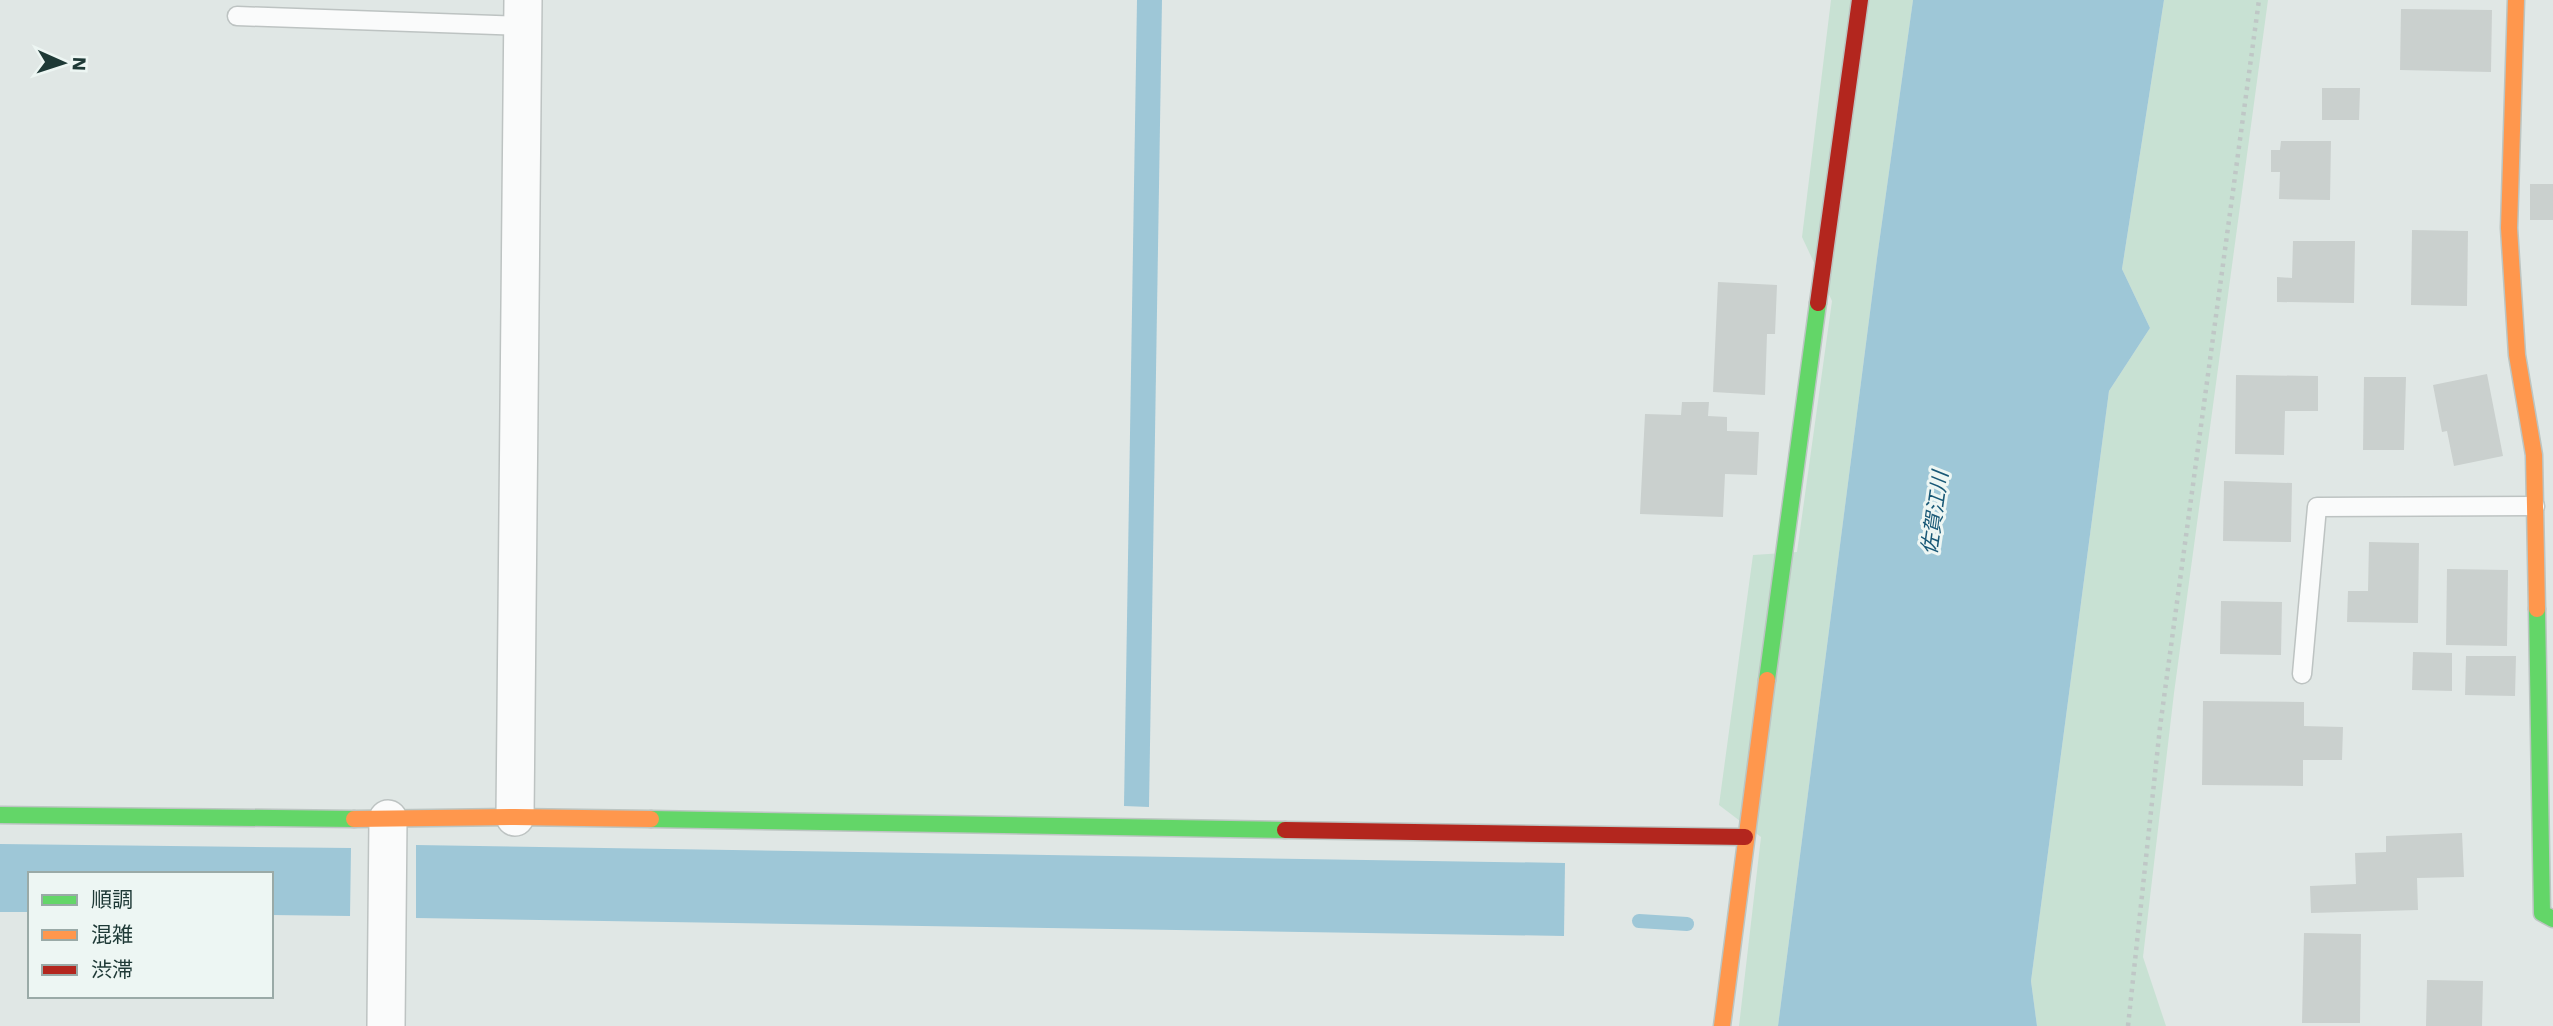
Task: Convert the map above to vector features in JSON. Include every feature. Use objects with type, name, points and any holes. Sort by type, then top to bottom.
[{"type":"street","points":[[1722,1026],[1745,837],[1860,0]]},
{"type":"street","points":[[2515,0],[2509,228],[2517,355],[2534,455],[2535,506],[2544,540],[2542,913],[2553,919]]},
{"type":"street","points":[[515,817],[523,13]]},
{"type":"street","points":[[0,815],[388,819],[515,817],[1745,837]]},
{"type":"street","points":[[386,1026],[388,819]]},
{"type":"lane","points":[[237,16],[523,13]]},
{"type":"lane","points":[[2302,674],[2317,507],[2535,506]]},
{"type":"path","points":[[2128,1026],[2161,714],[2259,0]]},
{"type":"green space","points":[[1831,0],[1913,0],[1778,1026],[1739,1026],[1761,837],[1719,805],[1753,555],[1797,552],[1832,301],[1802,237]]},
{"type":"green space","points":[[2164,0],[2268,0],[2174,693],[2143,957],[2166,1026],[2037,1026],[2031,981],[2109,391],[2150,328],[2122,269]]},
{"type":"water","points":[[1137,0],[1162,0],[1149,807],[1124,806]]},
{"type":"water","name":"佐賀江川","points":[[1913,0],[2164,0],[2122,269],[2150,328],[2109,391],[2031,981],[2037,1026],[1778,1026],[1877,258]]},
{"type":"water","points":[[0,844],[351,848],[350,916],[273,915],[273,872],[28,872],[28,912],[0,912]]},
{"type":"water","points":[[416,845],[1565,863],[1564,936],[416,918]]},
{"type":"building","points":[[2401,9],[2492,10],[2491,72],[2400,70]]},
{"type":"building","points":[[2322,88],[2360,88],[2359,120],[2322,120]]},
{"type":"building","points":[[2281,141],[2331,141],[2330,200],[2279,199],[2280,172],[2271,172],[2271,150],[2280,150]]},
{"type":"building","points":[[2530,184],[2553,184],[2553,220],[2530,220]]},
{"type":"building","points":[[2412,230],[2468,231],[2467,306],[2411,305]]},
{"type":"building","points":[[2293,241],[2355,241],[2354,303],[2277,302],[2277,277],[2292,278]]},
{"type":"building","points":[[1718,282],[1777,285],[1775,334],[1767,334],[1765,395],[1713,392]]},
{"type":"building","points":[[2487,374],[2503,456],[2454,466],[2447,431],[2442,432],[2433,385]]},
{"type":"building","points":[[2236,375],[2318,376],[2318,411],[2285,411],[2284,455],[2235,454]]},
{"type":"building","points":[[2364,377],[2406,377],[2404,450],[2363,450]]},
{"type":"building","points":[[1682,402],[1709,402],[1708,416],[1727,417],[1727,431],[1759,432],[1757,475],[1725,474],[1723,517],[1640,514],[1645,414],[1681,415]]},
{"type":"building","points":[[2224,481],[2292,483],[2291,542],[2223,541]]},
{"type":"building","points":[[2369,542],[2419,543],[2418,623],[2347,622],[2348,591],[2368,591]]},
{"type":"building","points":[[2447,569],[2508,570],[2507,646],[2446,645]]},
{"type":"building","points":[[2221,601],[2282,602],[2281,655],[2220,654]]},
{"type":"building","points":[[2413,652],[2452,653],[2452,691],[2412,690]]},
{"type":"building","points":[[2466,656],[2516,656],[2515,696],[2465,695]]},
{"type":"building","points":[[2203,701],[2304,702],[2304,726],[2343,727],[2342,760],[2303,760],[2303,786],[2202,785]]},
{"type":"building","points":[[2462,833],[2464,877],[2417,878],[2418,910],[2311,913],[2310,886],[2356,884],[2355,853],[2386,852],[2386,836]]},
{"type":"building","points":[[2304,933],[2361,934],[2360,1023],[2302,1023]]},
{"type":"building","points":[[2427,980],[2483,981],[2482,1026],[2426,1026]]},
{"type":"waterway","points":[[1639,921],[1687,924]]},
{"type":"traffic: fast","points":[[1767,680],[1818,303]]},
{"type":"traffic: fast","points":[[2537,609],[2542,913],[2553,919]]},
{"type":"traffic: fast","points":[[0,815],[354,819]]},
{"type":"traffic: fast","points":[[651,819],[1285,830]]},
{"type":"traffic: slow","points":[[2516,0],[2509,228],[2517,355],[2534,455],[2537,609]]},
{"type":"traffic: slow","points":[[1722,1026],[1767,680]]},
{"type":"traffic: slow","points":[[354,819],[651,819]]},
{"type":"traffic: jam","points":[[1818,303],[1860,0]]},
{"type":"traffic: jam","points":[[1285,830],[1745,837]]}]
